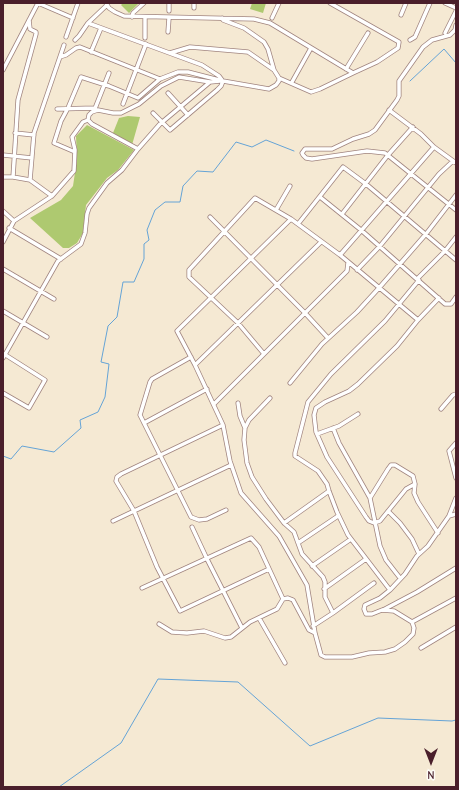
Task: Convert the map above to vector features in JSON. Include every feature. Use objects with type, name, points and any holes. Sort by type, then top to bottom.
[{"type":"street","points":[[3,70],[38,3],[72,18]]},
{"type":"street","points":[[66,37],[78,3]]},
{"type":"street","points":[[132,17],[133,13],[144,3]]},
{"type":"street","points":[[169,3],[169,11]]},
{"type":"street","points":[[194,3],[194,8]]},
{"type":"street","points":[[272,18],[279,3]]},
{"type":"street","points":[[222,18],[223,20],[244,28],[264,42],[268,49],[274,70],[279,78],[292,82],[311,92],[377,62],[398,48],[399,42],[330,3]]},
{"type":"street","points":[[401,15],[406,3]]},
{"type":"street","points":[[410,40],[415,37],[430,3]]},
{"type":"street","points":[[445,3],[456,5]]},
{"type":"street","points":[[75,40],[88,23],[107,4],[115,12],[124,16],[132,17],[254,19],[270,23],[353,73]]},
{"type":"street","points":[[445,33],[456,11]]},
{"type":"street","points":[[145,17],[145,38]]},
{"type":"street","points":[[168,32],[169,18]]},
{"type":"street","points":[[13,177],[19,93],[36,34],[34,30],[30,29],[29,20]]},
{"type":"street","points":[[88,23],[202,65],[223,80]]},
{"type":"street","points":[[456,25],[455,30],[450,36],[432,40],[424,47],[402,77],[400,81],[399,96],[375,130],[369,134],[353,139],[332,149],[305,149],[302,153],[305,157],[312,159],[367,151],[380,152],[388,155],[456,210]]},
{"type":"street","points":[[91,52],[101,28]]},
{"type":"street","points":[[346,69],[368,32]]},
{"type":"street","points":[[123,104],[146,44]]},
{"type":"street","points":[[30,180],[34,135],[64,45]]},
{"type":"street","points":[[170,54],[190,47],[242,51],[248,52],[274,70]]},
{"type":"street","points":[[60,56],[66,55],[76,48],[80,48],[160,79]]},
{"type":"street","points":[[292,82],[311,48]]},
{"type":"street","points":[[75,152],[54,143],[61,121],[81,77],[104,84],[138,98],[160,79],[178,72],[188,72],[269,89],[278,84],[279,78]]},
{"type":"street","points":[[3,242],[14,221],[52,196],[74,171],[75,152],[72,137],[83,122],[88,120],[89,116],[95,110],[109,73]]},
{"type":"street","points":[[57,109],[68,108],[121,113],[140,104],[161,86],[179,77],[210,82],[223,80]]},
{"type":"street","points":[[153,113],[170,130],[221,86],[223,80]]},
{"type":"street","points":[[3,393],[29,408],[45,380],[4,355],[58,261],[81,244],[84,239],[89,208],[107,183],[122,170],[162,122],[210,82]]},
{"type":"street","points":[[168,93],[188,115]]},
{"type":"street","points":[[357,270],[405,217],[439,174],[454,162],[434,148],[421,134],[389,110]]},
{"type":"street","points":[[88,120],[92,124],[138,149]]},
{"type":"street","points":[[342,214],[388,155],[413,128]]},
{"type":"street","points":[[16,133],[34,135]]},
{"type":"street","points":[[340,255],[410,173],[434,148]]},
{"type":"street","points":[[3,155],[32,158]]},
{"type":"street","points":[[298,224],[343,167],[366,184],[456,260]]},
{"type":"street","points":[[3,177],[30,180],[52,196]]},
{"type":"street","points":[[276,210],[290,186]]},
{"type":"street","points":[[290,383],[328,338],[357,312],[379,288],[426,234],[456,195]]},
{"type":"street","points":[[320,197],[400,263],[445,304],[451,304],[456,297]]},
{"type":"street","points":[[264,354],[238,324],[189,277],[189,270],[255,198],[291,219],[340,255],[418,320]]},
{"type":"street","points":[[3,211],[14,221]]},
{"type":"street","points":[[210,217],[225,230],[278,284],[328,338]]},
{"type":"street","points":[[291,219],[177,331],[196,364],[223,425],[231,465],[241,492],[279,536],[307,585],[313,626],[321,655],[325,657],[352,657],[369,653],[385,652],[395,649],[405,642],[412,634],[414,628],[412,622],[394,611],[382,610]]},
{"type":"street","points":[[10,228],[61,259]]},
{"type":"street","points":[[390,590],[350,539],[338,516],[327,484],[318,471],[296,456],[295,453],[308,402],[331,374],[385,322],[418,279],[445,251],[456,237]]},
{"type":"street","points":[[196,364],[322,242]]},
{"type":"street","points":[[214,404],[347,271],[348,263]]},
{"type":"street","points":[[3,269],[54,299]]},
{"type":"street","points":[[415,484],[406,489],[385,517],[374,523],[369,521],[327,456],[317,434],[314,415],[316,408],[325,402],[350,391],[358,384],[397,346],[418,320],[439,298]]},
{"type":"street","points":[[3,311],[47,337]]},
{"type":"street","points":[[191,357],[152,379],[140,415],[191,517],[198,520],[207,519],[226,510]]},
{"type":"street","points":[[144,423],[207,389]]},
{"type":"street","points":[[441,409],[453,395],[456,394]]},
{"type":"street","points":[[270,398],[249,420],[245,428],[244,440],[247,463],[252,477],[266,499],[294,532],[302,554],[323,577],[325,582],[324,589],[326,602],[333,613]]},
{"type":"street","points":[[238,404],[240,416],[245,428]]},
{"type":"street","points":[[317,434],[339,426],[358,414]]},
{"type":"street","points":[[223,425],[121,474],[117,477],[116,481],[134,511],[157,567],[180,611],[269,568]]},
{"type":"street","points":[[333,428],[339,443],[370,498],[374,523],[380,546],[386,560],[400,578]]},
{"type":"street","points":[[456,443],[449,451],[456,478]]},
{"type":"street","points":[[113,521],[231,465]]},
{"type":"street","points":[[370,498],[391,465],[395,465],[413,476],[415,484],[414,493],[418,502],[438,533]]},
{"type":"street","points":[[284,522],[329,491]]},
{"type":"street","points":[[456,498],[449,516],[428,546],[419,554],[390,590],[380,598],[365,606],[364,609],[366,614],[372,614],[382,610],[417,592],[456,568]]},
{"type":"street","points":[[388,511],[400,523],[412,539],[419,554]]},
{"type":"street","points":[[449,516],[456,514]]},
{"type":"street","points":[[298,543],[338,516]]},
{"type":"street","points":[[192,527],[242,628]]},
{"type":"street","points":[[142,588],[251,538],[259,547],[283,599]]},
{"type":"street","points":[[312,566],[350,539]]},
{"type":"street","points":[[324,589],[366,559]]},
{"type":"street","points":[[313,626],[374,583]]},
{"type":"street","points":[[159,624],[172,632],[187,633],[204,631],[225,638],[231,637],[250,622],[276,609],[283,599],[288,598],[293,600],[310,630],[315,633]]},
{"type":"street","points":[[412,622],[456,598]]},
{"type":"street","points":[[259,618],[285,663]]},
{"type":"street","points":[[421,648],[456,627]]},
{"type":"green space","points":[[123,3],[139,3],[129,13],[121,5]]},
{"type":"green space","points":[[252,3],[266,3],[263,13],[250,9]]},
{"type":"green space","points":[[128,116],[140,117],[132,145],[113,133],[119,118]]},
{"type":"green space","points":[[87,125],[134,150],[118,170],[107,178],[86,205],[83,233],[77,243],[69,248],[63,248],[30,218],[61,200],[73,186],[77,159],[76,136]]},
{"type":"waterway","points":[[410,81],[444,49],[456,63]]},
{"type":"waterway","points":[[3,456],[11,459],[22,446],[54,452],[81,428],[80,420],[98,412],[105,397],[109,364],[101,362],[108,326],[117,317],[123,282],[134,282],[144,259],[144,244],[149,240],[147,230],[155,210],[165,202],[180,202],[183,186],[197,171],[213,172],[236,142],[252,147],[266,140],[294,151]]},
{"type":"waterway","points":[[59,787],[121,743],[158,679],[238,682],[310,746],[378,718],[456,720]]}]
